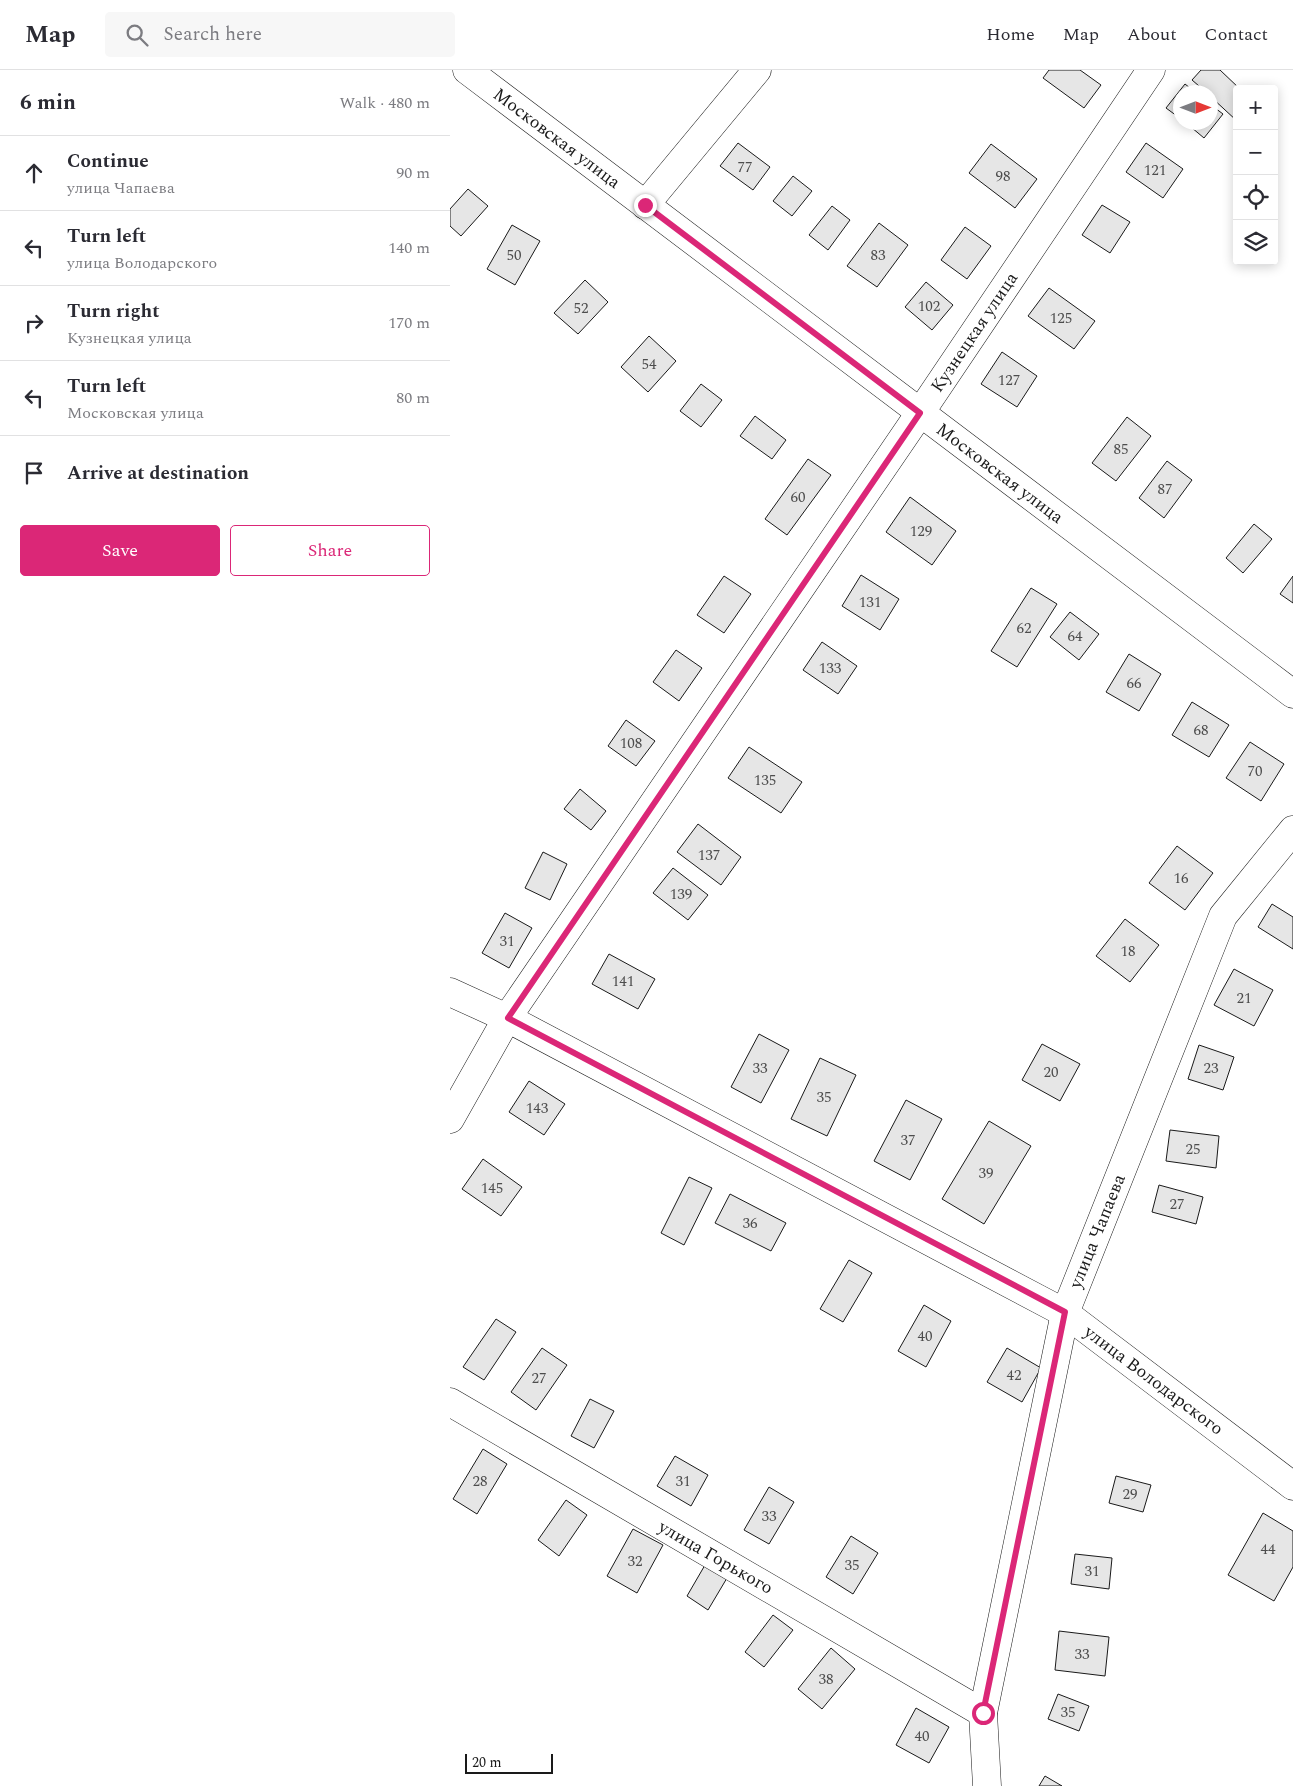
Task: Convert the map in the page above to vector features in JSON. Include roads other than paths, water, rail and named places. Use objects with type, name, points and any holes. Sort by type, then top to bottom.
[{"type":"street","name":"Московская улица","points":[[467,70],[1293,694]]},
{"type":"street","points":[[645,205],[757,70]]},
{"type":"street","name":"Кузнецкая улица","points":[[450,1119],[508,1018],[1151,70]]},
{"type":"street","name":"улица Чапаева","points":[[986,1786],[983,1713],[1065,1312],[1223,916],[1293,830]]},
{"type":"street","name":"улица Володарского","points":[[450,992],[508,1018],[1065,1312],[1293,1486]]},
{"type":"street","name":"улица Горького","points":[[450,1402],[983,1713]]}]
